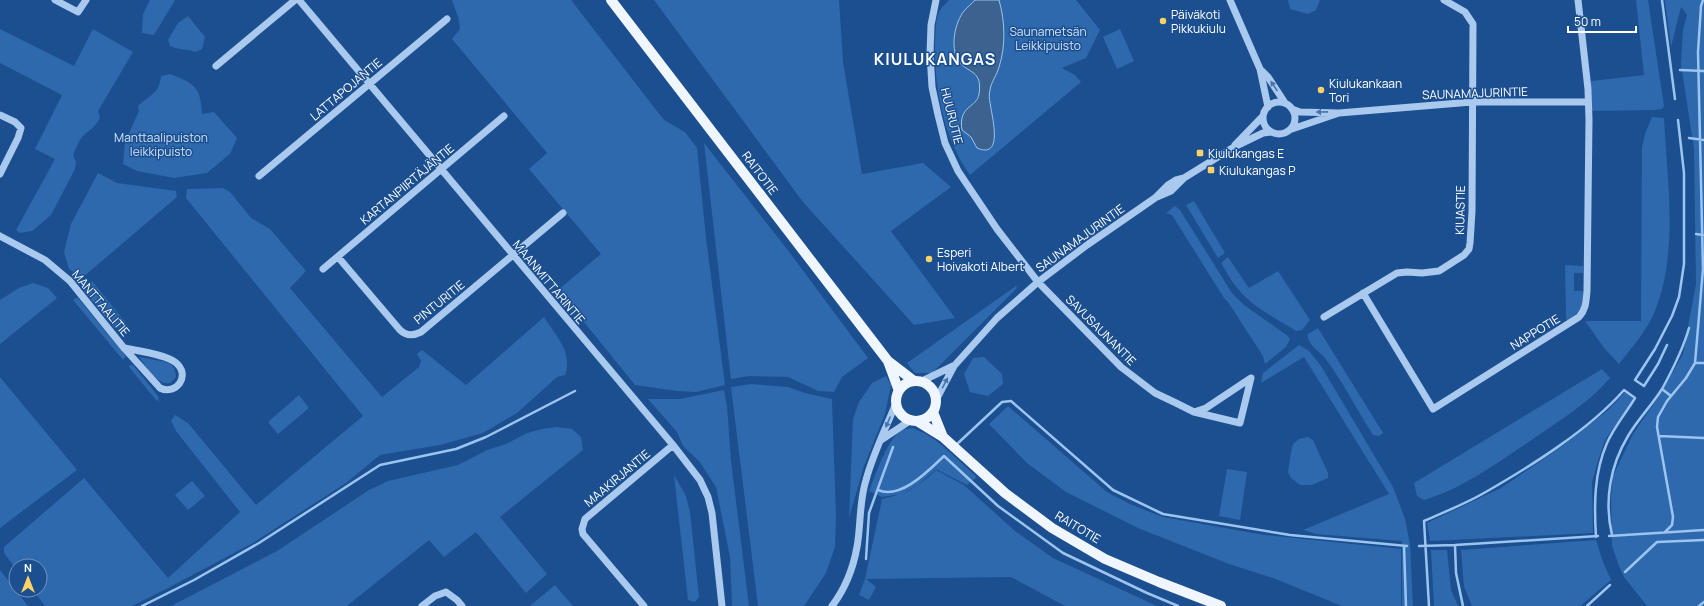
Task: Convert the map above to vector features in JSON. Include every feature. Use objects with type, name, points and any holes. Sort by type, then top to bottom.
[{"type":"main road","name":"RAITOTIE","points":[[611,0],[888,361],[917,382],[931,388],[936,400]]},
{"type":"main road","name":"RAITOTIE","points":[[888,361],[899,391]]},
{"type":"main road","points":[[917,382],[903,386],[899,391],[896,403],[901,414],[914,421],[923,420],[933,412],[936,400]]},
{"type":"main road","name":"RAITOTIE","points":[[933,412],[943,438]]},
{"type":"main road","name":"RAITOTIE","points":[[914,421],[943,438],[1005,493],[1052,528],[1105,558],[1159,582],[1221,606]]},
{"type":"street","points":[[54,0],[78,12],[86,0]]},
{"type":"street","points":[[216,66],[295,0]]},
{"type":"street","name":"MAANMITTARINTIE","points":[[299,0],[673,445],[700,480],[708,497],[712,513],[722,605]]},
{"type":"street","name":"HUURUTIE","points":[[936,0],[930,25],[930,54],[934,94],[945,143],[958,171],[997,229],[1038,282]]},
{"type":"street","points":[[1230,0],[1260,69],[1268,107]]},
{"type":"street","points":[[1444,0],[1466,12],[1473,24],[1472,102]]},
{"type":"street","points":[[1578,0],[1588,102]]},
{"type":"street","name":"LATTAPOJANTIE","points":[[259,176],[447,19]]},
{"type":"street","points":[[1260,69],[1268,77],[1285,103],[1292,109],[1295,119],[1292,129],[1282,134],[1271,132],[1265,125],[1264,116],[1268,107],[1276,102],[1285,103]]},
{"type":"street","name":"SAUNAMAJURINTIE","points":[[1292,109],[1300,112],[1339,113],[1472,102],[1588,102]]},
{"type":"street","name":"KIUASTIE","points":[[1324,317],[1363,292],[1397,273],[1439,271],[1464,256],[1469,249],[1472,211],[1472,102]]},
{"type":"street","name":"NAPPOTIE","points":[[1363,292],[1433,409],[1579,317],[1586,306],[1587,291],[1588,102]]},
{"type":"street","name":"SAUNAMAJURINTIE","points":[[1292,129],[1339,113]]},
{"type":"street","points":[[0,115],[15,122],[21,128],[18,138],[0,174]]},
{"type":"street","name":"KARTANPIIRTÄJÄNTIE","points":[[323,269],[504,116]]},
{"type":"street","name":"SAUNAMAJURINTIE","points":[[1234,146],[1264,116]]},
{"type":"street","name":"SAUNAMAJURINTIE","points":[[936,400],[954,366],[997,318],[1038,282],[1087,245],[1154,198],[1168,185],[1184,178],[1234,146],[1263,133],[1271,132]]},
{"type":"street","name":"PINTURITIE","points":[[338,257],[400,330],[406,334],[414,335],[421,332],[563,213]]},
{"type":"street","name":"MANTTAALITIE","points":[[0,236],[45,260],[58,270],[79,291],[124,348],[160,388],[172,388],[182,380],[182,370],[171,360],[124,348]]},
{"type":"street","name":"SAVUSAUNANTIE","points":[[1038,282],[1121,366],[1155,393],[1194,412],[1240,423],[1251,378],[1206,408],[1194,412]]},
{"type":"street","name":"SAUNAMAJURINTIE","points":[[917,382],[954,366]]},
{"type":"street","points":[[832,606],[840,595],[853,564],[857,547],[861,499],[866,480],[880,440],[896,403]]},
{"type":"street","points":[[880,440],[914,421]]},
{"type":"street","name":"MAAKIRJANTIE","points":[[644,606],[583,534],[582,529],[585,519],[673,445]]},
{"type":"street","points":[[422,606],[435,596],[446,592],[457,600],[462,606]]},
{"type":"street","points":[[713,606],[722,605]]},
{"type":"green space","points":[[150,0],[175,0],[154,35],[142,33],[143,14]]},
{"type":"green space","points":[[452,0],[571,0],[664,120],[685,132],[697,148],[706,238],[725,385],[696,392],[635,385],[558,290],[601,254],[529,169],[547,153],[452,39],[460,29],[459,20]]},
{"type":"green space","points":[[654,0],[839,0],[843,62],[862,174],[923,163],[951,187],[891,231],[955,318],[914,325],[803,202]]},
{"type":"green space","name":"Saunametsän Leikkipuisto","points":[[949,0],[1076,0],[1100,30],[1086,58],[1062,68],[1075,75],[1081,82],[970,175],[953,144],[947,128],[942,110],[936,75],[935,40],[937,19],[940,10]]},
{"type":"green space","points":[[1288,0],[1320,0],[1316,10],[1308,14],[1290,9]]},
{"type":"green space","points":[[1636,0],[1648,0],[1664,106],[1662,109],[1653,110],[1592,111],[1591,81],[1644,75]]},
{"type":"green space","points":[[1665,0],[1704,0],[1704,606],[1647,606],[1624,577],[1612,546],[1611,496],[1613,476],[1633,434],[1661,393],[1683,354],[1696,284],[1694,149],[1681,64],[1683,30],[1687,15],[1681,7],[1671,47]]},
{"type":"green space","points":[[188,16],[205,37],[202,49],[196,52],[170,46],[168,40],[178,23]]},
{"type":"green space","points":[[0,29],[74,66],[93,29],[133,52],[98,111],[100,118],[98,122],[82,137],[78,143],[73,155],[76,162],[75,169],[51,215],[32,231],[20,233],[16,230],[55,159],[35,149],[62,95],[0,63]]},
{"type":"green space","points":[[1120,29],[1134,61],[1117,69],[1103,37]]},
{"type":"green space","name":"Manttaalipuiston leikkipuisto","points":[[170,74],[185,80],[195,87],[200,98],[202,114],[214,112],[237,138],[230,154],[207,173],[174,178],[137,171],[123,164],[125,142],[139,111],[138,106],[156,91],[161,76]]},
{"type":"green space","points":[[1652,117],[1664,118],[1670,215],[1667,264],[1662,288],[1652,318],[1639,339],[1619,364],[1605,349],[1585,321],[1641,321],[1642,147],[1645,134]]},
{"type":"green space","points":[[704,143],[790,253],[868,358],[842,377],[834,392],[818,391],[788,377],[749,376],[731,379]]},
{"type":"green space","points":[[98,173],[117,183],[176,191],[177,197],[82,278],[69,269],[64,252],[71,224]]},
{"type":"green space","points":[[223,188],[230,192],[251,218],[270,229],[306,271],[290,288],[382,397],[419,367],[421,361],[417,354],[422,350],[466,385],[544,317],[562,344],[565,352],[567,367],[565,375],[557,377],[517,413],[483,433],[440,445],[380,455],[346,483],[253,543],[132,606],[45,606],[39,598],[48,598],[48,558],[8,558],[4,553],[4,547],[84,478],[168,578],[240,512],[176,431],[171,421],[175,415],[188,423],[256,505],[363,416],[186,198],[187,189]]},
{"type":"green space","points":[[1194,201],[1225,253],[1218,258],[1186,205]]},
{"type":"green space","points":[[1175,206],[1180,210],[1232,293],[1244,305],[1288,336],[1290,339],[1286,347],[1265,364],[1263,356],[1224,298],[1172,215],[1166,213]]},
{"type":"green space","points":[[1228,257],[1249,288],[1278,271],[1310,320],[1302,330],[1296,331],[1250,301],[1233,283],[1221,263]]},
{"type":"green space","points":[[1565,265],[1583,266],[1583,273],[1574,273],[1574,291],[1583,291],[1582,305],[1578,312],[1567,321],[1566,317]]},
{"type":"green space","points":[[92,281],[126,323],[119,328],[115,329],[83,290]]},
{"type":"green space","points":[[33,283],[48,288],[57,298],[0,344],[0,300],[19,288]]},
{"type":"green space","points":[[1016,286],[1017,288],[932,373],[915,373],[907,363]]},
{"type":"green space","points":[[78,298],[126,356],[123,360],[73,300]]},
{"type":"green space","points":[[1318,328],[1383,433],[1379,436],[1373,435],[1332,367],[1309,341],[1308,334]]},
{"type":"green space","points":[[1299,345],[1309,351],[1321,366],[1393,487],[1405,519],[1410,544],[1413,606],[1402,606],[1402,541],[1316,534],[1303,530],[1389,494],[1304,357],[1261,383],[1263,373]]},
{"type":"green space","points":[[139,357],[166,362],[172,365],[175,370],[176,377],[170,383],[161,381],[152,374]]},
{"type":"green space","points":[[984,357],[1002,374],[1003,384],[988,396],[970,392],[964,374],[973,358]]},
{"type":"green space","points":[[130,365],[133,365],[158,396],[159,401],[156,400],[129,367]]},
{"type":"green space","points":[[1602,369],[1610,378],[1602,387],[1574,411],[1494,465],[1453,489],[1424,500],[1417,496],[1414,483]]},
{"type":"green space","points":[[886,376],[891,385],[885,414],[864,466],[849,518],[853,419],[859,402],[872,383]]},
{"type":"green space","points":[[0,377],[77,470],[0,528]]},
{"type":"green space","points":[[751,384],[788,387],[805,393],[832,399],[836,516],[835,547],[826,573],[804,606],[758,606],[731,387]]},
{"type":"green space","points":[[724,390],[727,406],[731,461],[749,606],[732,606],[730,557],[716,487],[699,461],[683,446],[677,432],[648,399],[680,399]]},
{"type":"green space","points":[[1625,392],[1633,399],[1605,440],[1592,482],[1593,533],[1430,541],[1427,523],[1501,488],[1561,447],[1607,411]]},
{"type":"green space","points":[[299,395],[309,408],[278,434],[268,422]]},
{"type":"green space","points":[[1008,406],[1107,492],[1132,505],[1163,517],[1264,535],[1401,549],[1401,606],[1342,606],[1273,578],[1229,564],[1138,528],[1066,492],[1027,463],[989,424]]},
{"type":"green space","points":[[557,427],[572,429],[581,437],[583,450],[500,517],[547,574],[526,593],[476,532],[444,557],[429,540],[347,606],[171,606],[277,551],[369,490],[388,481],[458,465],[487,450],[506,444],[527,433]]},
{"type":"green space","points":[[912,428],[930,437],[946,449],[977,477],[967,485],[936,469],[918,485],[901,494],[882,497],[869,491],[878,467],[892,440],[903,430]]},
{"type":"green space","points":[[1308,437],[1313,440],[1328,473],[1328,478],[1312,485],[1300,485],[1291,478],[1288,472],[1291,452],[1293,444],[1299,439]]},
{"type":"green space","points":[[1227,469],[1247,472],[1240,520],[1219,516]]},
{"type":"green space","points":[[936,470],[964,485],[1015,531],[1053,558],[1157,606],[1065,606],[1011,577],[866,579],[876,587],[869,600],[859,595],[865,579],[882,499],[912,489]]},
{"type":"green space","points":[[674,475],[686,496],[690,512],[699,597],[695,602],[688,600]]},
{"type":"green space","points":[[192,481],[205,496],[188,510],[175,495]]},
{"type":"green space","points":[[1596,540],[1611,580],[1580,606],[1472,606],[1464,587],[1461,550]]},
{"type":"green space","points":[[1431,550],[1447,550],[1451,590],[1458,606],[1434,606]]},
{"type":"green space","points":[[0,570],[8,580],[8,598],[22,598],[28,606],[0,606]]},
{"type":"green space","points":[[555,585],[573,606],[530,606]]},
{"type":"shaded area","points":[[975,0],[999,0],[1003,16],[1003,51],[989,95],[994,125],[994,142],[991,148],[986,150],[977,148],[971,137],[962,130],[962,122],[965,111],[978,99],[980,86],[979,80],[976,76],[958,60],[954,48],[958,21],[964,11]]},
{"type":"waterway","points":[[1662,0],[1675,99]]},
{"type":"waterway","points":[[1665,532],[1672,525],[1673,517],[1657,427],[1658,417],[1667,401],[1686,378],[1695,363],[1703,269],[1698,52],[1701,6],[1703,0]]},
{"type":"waterway","points":[[1680,70],[1704,71]]},
{"type":"waterway","points":[[1667,345],[1658,364],[1644,386],[1635,380],[1655,349],[1672,316],[1679,297],[1684,264],[1684,173],[1678,120]]},
{"type":"waterway","points":[[1689,138],[1704,140]]},
{"type":"waterway","points":[[1696,234],[1703,235]]},
{"type":"waterway","points":[[1612,535],[1609,497],[1610,484],[1617,459],[1628,436],[1662,389],[1684,344],[1689,328]]},
{"type":"waterway","points":[[1695,363],[1704,363]]},
{"type":"waterway","points":[[1662,389],[1671,396]]},
{"type":"waterway","points":[[1429,606],[1424,521],[1477,497],[1540,459],[1577,433],[1610,405],[1624,390],[1635,398],[1613,431],[1603,454],[1597,477],[1595,513],[1596,537]]},
{"type":"waterway","points":[[142,606],[194,580],[259,543],[380,465],[456,449],[486,437],[575,391]]},
{"type":"waterway","points":[[956,445],[1002,402],[1011,401],[1113,490],[1163,514],[1290,535],[1407,546]]},
{"type":"waterway","points":[[1659,436],[1704,438]]},
{"type":"waterway","points":[[866,559],[869,513],[893,447]]},
{"type":"waterway","points":[[878,490],[887,492],[896,491],[905,487],[923,476],[944,456],[998,506],[1063,553],[1178,606]]},
{"type":"waterway","points":[[1609,536],[1704,530]]},
{"type":"waterway","points":[[1419,546],[1598,536]]},
{"type":"waterway","points":[[1625,572],[1657,542],[1704,540]]},
{"type":"waterway","points":[[1455,545],[1456,573],[1463,606]]},
{"type":"waterway","points":[[1404,546],[1406,606]]},
{"type":"waterway","points":[[1587,606],[1610,585]]},
{"type":"waterway","points":[[1699,606],[1704,602]]},
{"type":"place","name":"Päiväkoti Pikkukiulu","points":[[1163,21]]},
{"type":"place","name":"Kiulukankaan Tori","points":[[1321,90]]},
{"type":"place","name":"Kiulukangas E","points":[[1200,153]]},
{"type":"place","name":"Kiulukangas P","points":[[1211,170]]},
{"type":"place","name":"Esperi Hoivakoti Albert","points":[[929,259]]},
{"type":"district","name":"KIULUKANGAS","points":[[935,59]]}]
